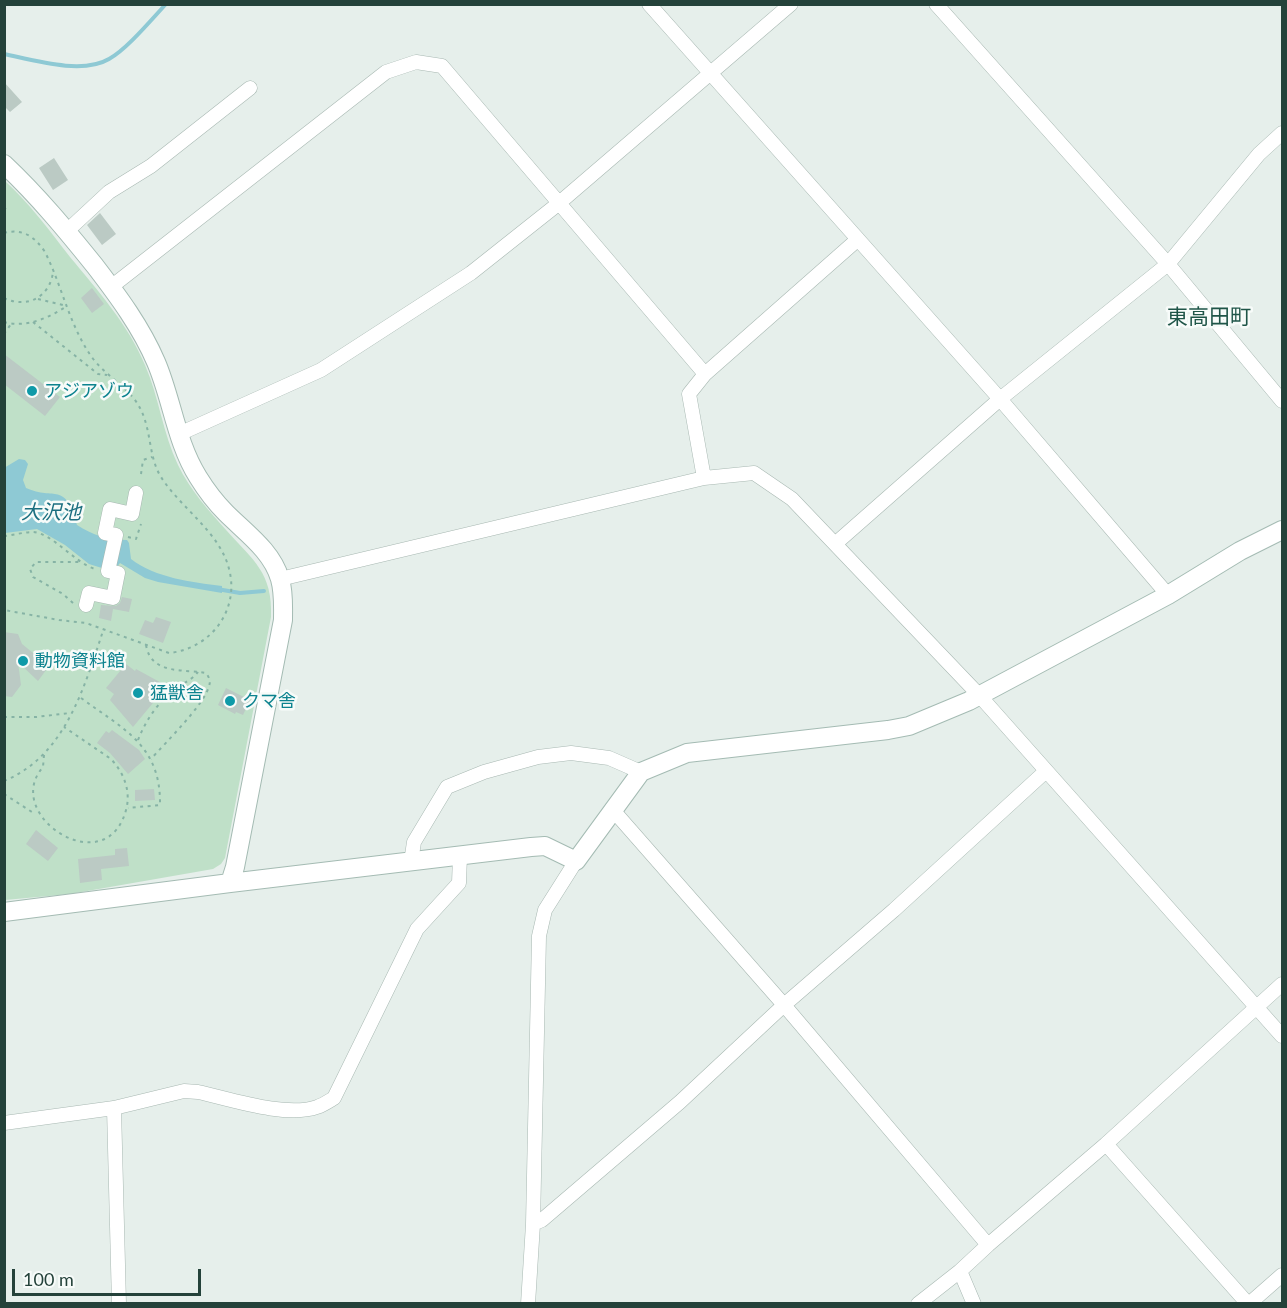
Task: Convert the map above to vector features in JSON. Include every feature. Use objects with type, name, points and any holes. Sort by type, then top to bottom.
[{"type":"street","points":[[649,4],[1000,399],[1168,595]]},
{"type":"street","points":[[179,434],[321,370],[471,273],[558,204],[791,4]]},
{"type":"street","points":[[936,4],[1168,264],[1282,401]]},
{"type":"street","points":[[111,287],[386,72],[417,62],[442,66],[705,374]]},
{"type":"street","points":[[67,231],[110,192],[151,166],[250,88]]},
{"type":"street","points":[[835,544],[1000,399],[1168,264],[1260,154],[1282,133]]},
{"type":"street","points":[[4,164],[36,194],[67,231],[133,319],[156,360],[188,458],[206,490],[265,551],[280,579],[283,593],[283,620],[230,883]]},
{"type":"street","points":[[704,478],[689,394],[705,374],[857,240]]},
{"type":"street","points":[[280,579],[704,478],[754,473],[792,499],[979,695],[1282,1036]]},
{"type":"street","points":[[82,605],[89,593],[113,598],[118,573],[108,571],[116,535],[105,533],[110,509],[132,514],[136,494]]},
{"type":"street","points":[[528,1304],[533,1224],[539,936],[545,910],[612,809],[641,772],[687,753],[909,726],[969,701],[1168,595],[1240,550],[1282,530]]},
{"type":"street","points":[[411,862],[414,842],[447,787],[484,772],[538,757],[572,753],[609,759],[641,772]]},
{"type":"street","points":[[533,1224],[542,1220],[645,1133],[784,1005],[894,910],[1046,771]]},
{"type":"street","points":[[612,809],[784,1005],[988,1245]]},
{"type":"street","points":[[4,912],[545,846],[576,861]]},
{"type":"street","points":[[4,1122],[114,1108],[184,1091],[280,1110],[297,1111],[318,1107],[334,1098],[417,929],[459,883],[460,856]]},
{"type":"street","points":[[918,1304],[960,1271],[1106,1144],[1282,984]]},
{"type":"street","points":[[114,1108],[119,1304]]},
{"type":"street","points":[[1106,1144],[1249,1304],[1282,1275]]},
{"type":"street","points":[[960,1271],[974,1304]]},
{"type":"path","points":[[4,207],[7,211],[4,213]]},
{"type":"path","points":[[4,233],[20,232],[32,237],[45,252],[80,338],[107,375],[134,399],[141,410],[149,429],[152,457],[165,483],[222,552],[230,573],[231,589],[229,605],[223,620],[213,633],[200,643],[185,650],[170,653],[86,623],[59,621],[4,610]]},
{"type":"path","points":[[4,298],[21,303],[36,298],[48,287],[53,272]]},
{"type":"path","points":[[36,298],[67,306]]},
{"type":"path","points":[[4,322],[11,324],[33,322],[67,306]]},
{"type":"path","points":[[33,322],[98,374],[107,375]]},
{"type":"path","points":[[4,334],[11,324]]},
{"type":"path","points":[[141,474],[143,460],[152,457]]},
{"type":"path","points":[[4,536],[36,532],[63,547],[80,562],[99,570]]},
{"type":"path","points":[[80,562],[36,562],[31,566],[30,572],[33,578],[82,605]]},
{"type":"path","points":[[4,781],[29,768],[44,755],[64,727],[81,698],[104,630]]},
{"type":"path","points":[[146,645],[148,653],[157,664],[179,671],[206,673],[210,677],[209,687],[199,704],[151,759]]},
{"type":"path","points":[[138,740],[150,715],[162,700],[198,672]]},
{"type":"path","points":[[81,698],[138,740],[151,759],[159,786],[160,805],[126,808]]},
{"type":"path","points":[[4,717],[36,717],[72,712]]},
{"type":"path","points":[[39,820],[49,831],[63,838],[86,842],[109,834],[120,822],[126,808],[127,790],[122,773],[117,766],[64,727]]},
{"type":"path","points":[[29,784],[34,774],[43,767],[44,755]]},
{"type":"path","points":[[4,794],[34,813],[31,807]]},
{"type":"green space","points":[[5,181],[47,227],[112,308],[130,336],[150,377],[168,441],[178,465],[200,500],[260,568],[269,589],[271,617],[225,858],[221,864],[213,869],[70,894],[5,900]]},
{"type":"water","name":"大沢池","points":[[19,459],[25,460],[28,464],[23,480],[26,488],[63,497],[73,511],[77,525],[101,536],[127,540],[131,559],[151,571],[174,578],[222,586],[222,593],[158,582],[145,578],[120,563],[115,569],[105,569],[89,564],[65,545],[37,529],[5,533],[4,468]]},
{"type":"building","points":[[4,82],[22,102],[10,112],[4,106]]},
{"type":"building","points":[[54,158],[68,180],[53,190],[39,168]]},
{"type":"building","points":[[100,213],[116,234],[102,245],[87,225]]},
{"type":"building","points":[[92,288],[104,304],[92,313],[81,298]]},
{"type":"building","name":"アジアゾウ","points":[[4,354],[60,397],[45,416],[4,384]]},
{"type":"building","points":[[122,597],[132,599],[129,612],[113,609],[111,621],[99,618],[101,605],[116,606]]},
{"type":"building","points":[[156,617],[171,622],[163,643],[139,634],[145,620],[153,623]]},
{"type":"building","name":"動物資料館","points":[[4,632],[18,634],[22,644],[49,666],[38,681],[18,662],[21,685],[12,697],[4,696]]},
{"type":"building","name":"猛獣舎","points":[[126,664],[135,671],[136,669],[167,686],[133,727],[110,700],[114,694],[106,688]]},
{"type":"building","name":"クマ舎","points":[[226,688],[250,700],[243,715],[236,712],[235,714],[218,705]]},
{"type":"building","points":[[112,730],[139,750],[145,759],[128,774],[110,753],[97,743],[106,731],[109,733]]},
{"type":"building","points":[[154,789],[155,800],[135,801],[135,790]]},
{"type":"building","points":[[36,830],[58,848],[48,861],[26,844]]},
{"type":"building","points":[[127,848],[129,866],[101,869],[102,880],[80,883],[78,859],[115,855],[115,849]]},
{"type":"waterway","points":[[4,54],[57,65],[98,64],[116,54],[139,34],[166,4]]},
{"type":"waterway","points":[[217,589],[240,593],[264,591]]},
{"type":"place","name":"アジアゾウ","points":[[32,391]]},
{"type":"place","name":"動物資料館","points":[[23,661]]},
{"type":"place","name":"猛獣舎","points":[[138,693]]},
{"type":"place","name":"クマ舎","points":[[230,701]]},
{"type":"district","name":"東高田町","points":[[1209,317]]}]
